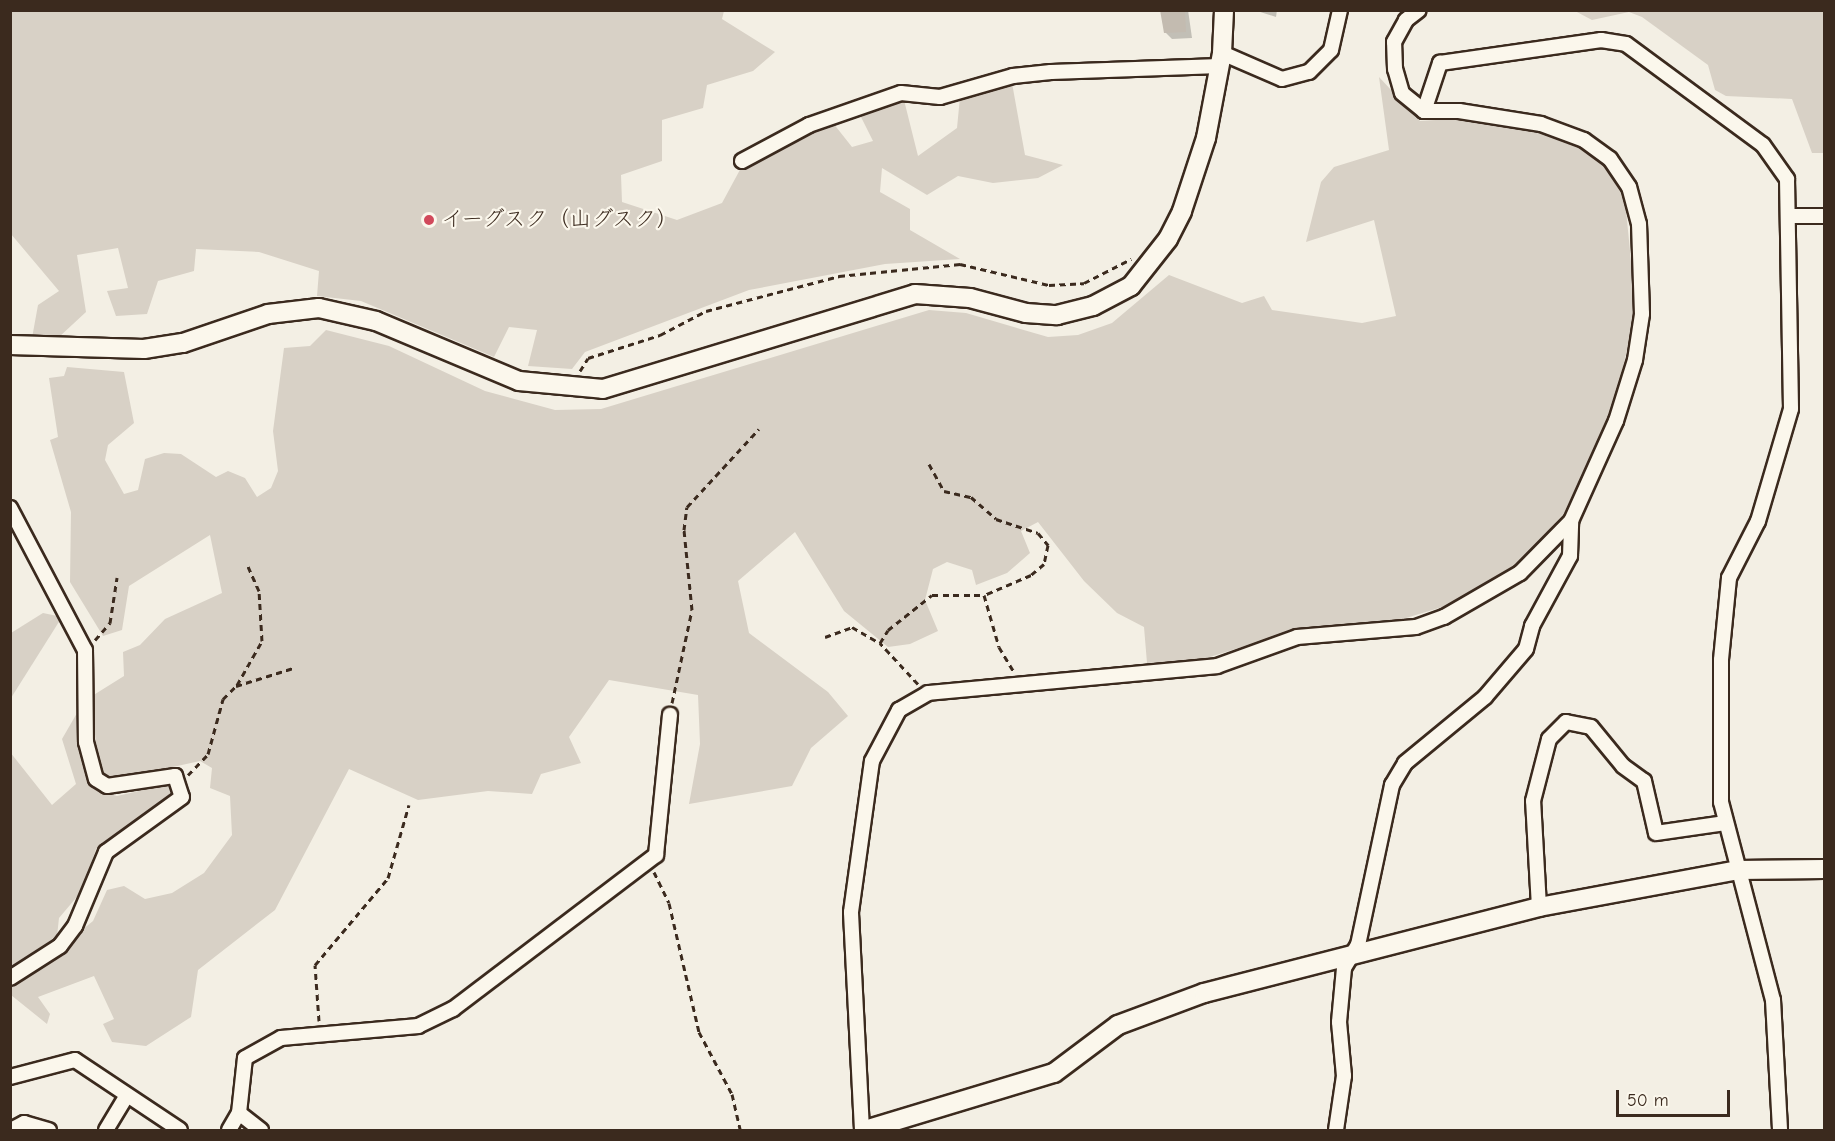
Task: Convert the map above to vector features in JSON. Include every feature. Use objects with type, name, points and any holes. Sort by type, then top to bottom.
[{"type":"street","points":[[10,345],[144,349],[183,343],[268,314],[319,308],[376,321],[519,381],[603,389],[915,294],[970,298],[1026,313],[1066,313],[1093,306],[1131,286],[1168,239],[1206,138],[1221,59],[1224,10]]},
{"type":"street","points":[[742,160],[810,125],[901,93],[940,97],[1013,76],[1221,59],[1282,79],[1309,72],[1331,50],[1340,10]]},
{"type":"street","points":[[1419,10],[1406,20],[1394,42],[1395,69],[1402,93],[1424,111],[1459,111],[1540,124],[1584,140],[1610,159],[1629,187],[1640,258],[1642,314],[1635,360],[1616,421],[1571,521],[1520,573],[1444,617],[1416,627],[1297,638],[1217,666],[1016,682],[922,696],[890,721],[872,761],[864,800],[851,912],[863,1131],[1054,1073],[1118,1025],[1160,1006],[1539,907],[1738,870],[1824,869]]},
{"type":"street","points":[[1424,111],[1440,63],[1601,39],[1626,44],[1779,161],[1787,179],[1791,409],[1758,521],[1729,578],[1722,621],[1725,823],[1773,1000],[1780,1131]]},
{"type":"street","points":[[1789,216],[1824,216]]},
{"type":"street","points":[[10,508],[85,650],[86,742],[96,779],[107,786],[175,776],[179,780],[182,797],[106,852],[85,907],[60,946],[10,978]]},
{"type":"street","points":[[1336,1131],[1344,1076],[1342,991],[1392,785],[1411,757],[1485,698],[1526,649],[1532,626],[1570,556],[1571,521]]},
{"type":"street","points":[[229,1131],[239,1113],[245,1058],[281,1038],[418,1026],[453,1009],[656,855],[664,803],[670,715]]},
{"type":"street","points":[[1539,907],[1533,801],[1548,739],[1566,722],[1591,727],[1623,766],[1644,781],[1656,833],[1725,823]]},
{"type":"street","points":[[10,1077],[75,1060],[125,1098],[180,1131]]},
{"type":"street","points":[[106,1131],[125,1098]]},
{"type":"street","points":[[239,1113],[261,1131]]},
{"type":"street","points":[[11,1131],[24,1124],[49,1131]]},
{"type":"path","points":[[670,715],[692,610],[684,530],[687,507],[759,429]]},
{"type":"path","points":[[880,644],[922,597],[984,596],[1031,575],[1044,564],[1048,545],[1038,533],[996,519],[971,496],[944,491],[929,464]]},
{"type":"path","points":[[179,780],[208,754],[223,699],[236,686],[262,641],[259,591],[248,566]]},
{"type":"path","points":[[85,650],[110,623],[117,578]]},
{"type":"path","points":[[984,596],[1016,682]]},
{"type":"path","points":[[825,637],[852,627],[880,644],[915,676],[922,696]]},
{"type":"path","points":[[236,686],[293,668]]},
{"type":"path","points":[[321,1034],[315,965],[388,878],[409,805]]},
{"type":"path","points":[[649,860],[669,903],[699,1032],[732,1094],[740,1131]]},
{"type":"shaded area","points":[[11,11],[724,11],[722,19],[775,52],[753,71],[707,85],[703,108],[662,120],[662,161],[621,175],[622,202],[677,220],[722,203],[742,166],[810,130],[833,123],[852,147],[873,141],[861,117],[904,100],[918,156],[957,128],[960,97],[1012,83],[1025,155],[1063,165],[1038,178],[993,183],[958,176],[927,195],[882,168],[880,192],[910,209],[910,230],[960,259],[885,264],[749,290],[585,352],[572,369],[528,366],[537,330],[509,327],[494,357],[361,301],[317,296],[319,271],[259,252],[196,249],[194,271],[158,281],[147,314],[116,316],[107,291],[128,288],[118,248],[77,255],[86,312],[59,337],[32,338],[38,305],[59,291],[11,234]]},
{"type":"shaded area","points":[[1575,11],[1824,11],[1824,153],[1812,153],[1792,99],[1726,96],[1715,90],[1708,65],[1642,17],[1629,12],[1592,20]]},
{"type":"shaded area","points":[[1379,77],[1420,121],[1466,118],[1529,129],[1598,155],[1625,200],[1636,312],[1612,413],[1564,513],[1517,566],[1449,605],[1396,621],[1305,627],[1197,661],[1147,663],[1144,627],[1117,613],[1084,581],[1038,522],[1021,531],[1030,553],[1007,573],[976,585],[972,570],[947,562],[933,569],[925,600],[938,631],[910,644],[888,647],[844,611],[795,532],[738,581],[749,633],[828,692],[848,716],[811,748],[792,786],[689,804],[700,744],[698,695],[609,680],[569,737],[581,763],[541,774],[532,794],[488,791],[418,800],[349,769],[275,910],[198,970],[191,1017],[146,1046],[112,1042],[103,1024],[114,1019],[94,976],[38,997],[50,1014],[47,1024],[11,995],[11,988],[93,921],[107,890],[124,886],[145,899],[172,893],[204,873],[232,835],[230,796],[210,788],[212,768],[200,761],[109,781],[98,772],[92,696],[124,676],[123,652],[140,645],[165,619],[222,593],[210,535],[129,586],[122,630],[103,636],[70,582],[71,512],[50,440],[58,437],[49,378],[64,376],[67,367],[124,372],[134,423],[108,445],[105,460],[124,494],[138,490],[145,459],[164,453],[181,454],[216,477],[228,471],[245,478],[257,497],[271,488],[278,471],[273,431],[284,348],[310,346],[326,330],[389,346],[485,391],[555,410],[601,409],[929,310],[966,313],[1048,337],[1078,335],[1112,323],[1169,275],[1242,303],[1264,296],[1272,310],[1362,323],[1396,316],[1374,220],[1306,242],[1321,182],[1334,167],[1389,150]]},
{"type":"shaded area","points":[[43,613],[62,617],[11,698],[11,633]]},
{"type":"shaded area","points":[[77,713],[86,775],[95,790],[117,796],[170,784],[173,794],[96,849],[81,892],[59,918],[57,936],[11,967],[10,752],[52,805],[76,784],[62,739]]},
{"type":"building","points":[[1160,10],[1185,10],[1186,32],[1164,33]]},
{"type":"place","name":"イーグスク（山グスク）","points":[[429,220]]}]
